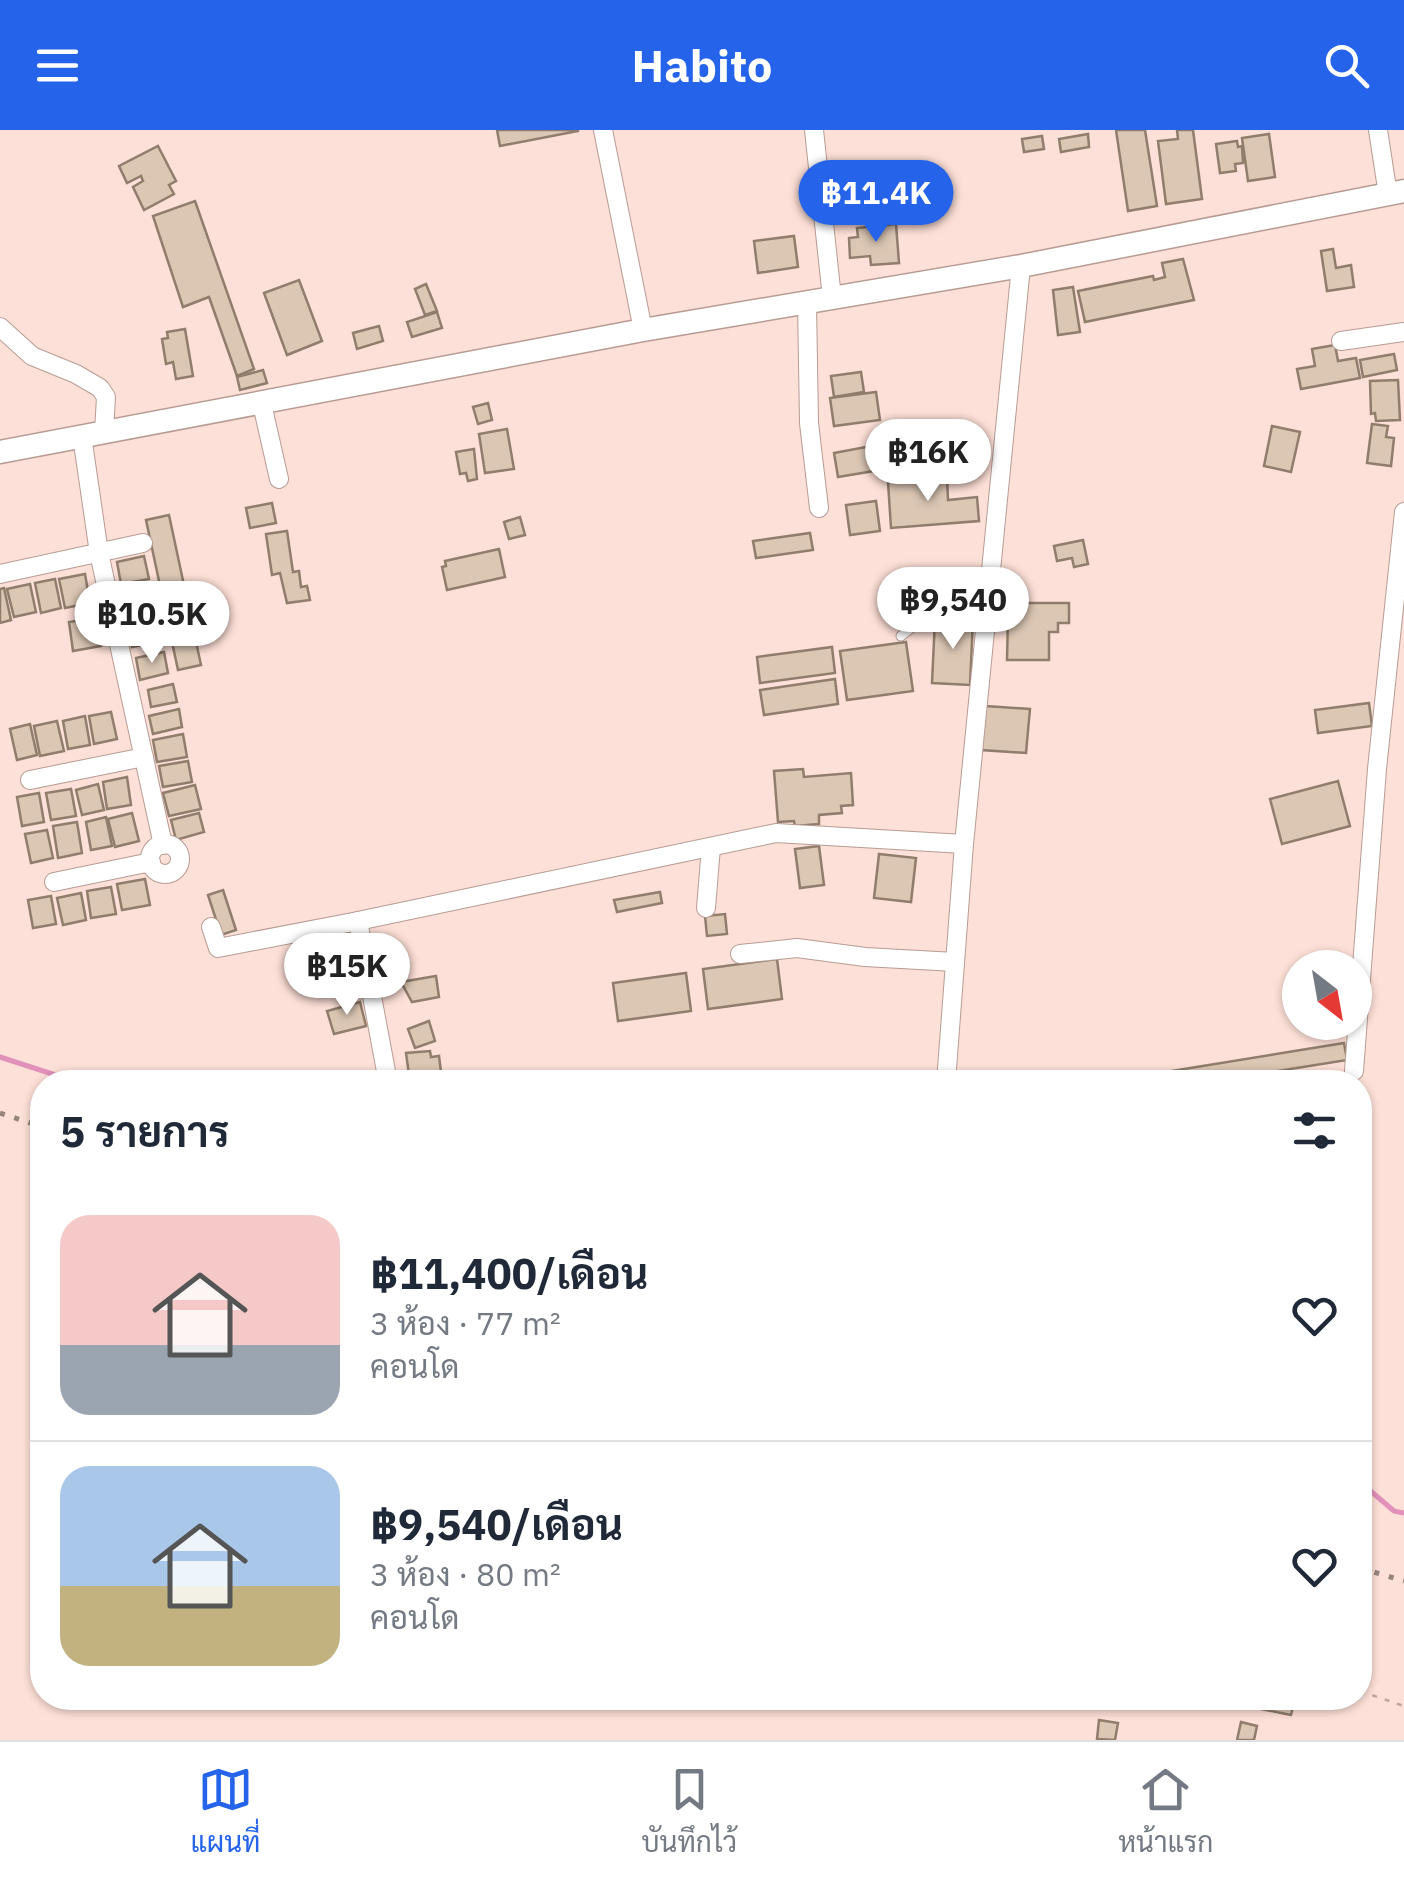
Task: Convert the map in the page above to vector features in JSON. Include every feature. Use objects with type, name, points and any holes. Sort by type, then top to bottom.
[{"type":"street","points":[[604,130],[643,330]]},
{"type":"street","points":[[814,130],[832,298]]},
{"type":"street","points":[[0,452],[643,330],[1021,266],[1396,193],[1378,130]]},
{"type":"street","points":[[947,1070],[964,844],[1021,266]]},
{"type":"street","points":[[806,302],[809,423],[819,508]]},
{"type":"street","points":[[0,327],[32,356],[76,374],[100,388],[106,397],[93,434],[99,554],[163,845]]},
{"type":"street","points":[[1341,342],[1404,332]]},
{"type":"street","points":[[262,404],[280,479]]},
{"type":"street","points":[[1354,1070],[1377,769],[1404,512]]},
{"type":"street","points":[[0,574],[143,543]]},
{"type":"street","points":[[30,780],[144,756]]},
{"type":"street","points":[[211,927],[218,948],[788,832],[964,844]]},
{"type":"street","points":[[163,845],[177,850],[180,859],[176,869],[168,874],[159,873],[151,862],[152,853],[163,845]]},
{"type":"street","points":[[706,908],[711,846]]},
{"type":"street","points":[[54,882],[151,862]]},
{"type":"street","points":[[358,921],[386,1070]]},
{"type":"street","points":[[740,954],[797,948],[864,957],[955,962]]},
{"type":"lane","points":[[901,636],[933,611],[987,608]]},
{"type":"path","points":[[1372,1694],[1404,1706]]},
{"type":"building","points":[[497,130],[578,130],[578,131],[500,146]]},
{"type":"building","points":[[1116,130],[1145,130],[1157,206],[1128,211]]},
{"type":"building","points":[[1177,130],[1193,130],[1202,199],[1166,204],[1158,141],[1178,139]]},
{"type":"building","points":[[1088,134],[1089,147],[1061,152],[1059,139]]},
{"type":"building","points":[[1269,134],[1275,177],[1248,181],[1242,138]]},
{"type":"building","points":[[1042,136],[1044,149],[1024,152],[1022,139]]},
{"type":"building","points":[[1237,141],[1238,147],[1242,146],[1243,163],[1235,164],[1236,171],[1220,173],[1216,144]]},
{"type":"building","points":[[158,146],[176,181],[169,185],[174,194],[144,210],[133,187],[143,181],[141,176],[127,183],[119,166]]},
{"type":"building","points":[[195,201],[254,369],[237,376],[209,297],[183,307],[153,216]]},
{"type":"building","points":[[896,224],[899,263],[871,265],[870,256],[850,258],[849,238],[858,237],[857,228]]},
{"type":"building","points":[[794,236],[798,267],[758,273],[754,241]]},
{"type":"building","points":[[1333,249],[1336,268],[1351,265],[1354,287],[1327,291],[1321,251]]},
{"type":"building","points":[[1183,259],[1194,300],[1085,322],[1078,291],[1165,277],[1162,263]]},
{"type":"building","points":[[299,280],[322,341],[287,355],[264,293]]},
{"type":"building","points":[[426,284],[437,311],[425,315],[415,289]]},
{"type":"building","points":[[1073,287],[1080,332],[1058,335],[1053,290]]},
{"type":"building","points":[[437,312],[442,328],[412,337],[407,322]]},
{"type":"building","points":[[379,326],[383,341],[357,349],[353,333]]},
{"type":"building","points":[[185,329],[193,376],[176,379],[173,362],[166,364],[162,339],[168,338],[167,332]]},
{"type":"building","points":[[1335,345],[1338,361],[1356,358],[1360,378],[1301,389],[1297,369],[1315,366],[1312,349]]},
{"type":"building","points":[[1394,354],[1397,370],[1363,377],[1360,360]]},
{"type":"building","points":[[263,370],[267,383],[240,390],[237,377]]},
{"type":"building","points":[[861,372],[864,392],[834,397],[831,376]]},
{"type":"building","points":[[1398,380],[1400,420],[1376,421],[1375,413],[1371,414],[1370,381]]},
{"type":"building","points":[[876,392],[880,420],[834,426],[830,398]]},
{"type":"building","points":[[488,403],[492,420],[478,424],[473,407]]},
{"type":"building","points":[[1372,424],[1388,426],[1386,437],[1394,438],[1391,466],[1367,463]]},
{"type":"building","points":[[1272,426],[1300,432],[1291,472],[1264,466]]},
{"type":"building","points":[[507,429],[514,469],[485,473],[479,434]]},
{"type":"building","points":[[928,431],[930,455],[905,458],[903,433]]},
{"type":"building","points":[[882,444],[886,469],[838,477],[834,453]]},
{"type":"building","points":[[474,449],[477,479],[468,481],[466,473],[460,474],[456,452]]},
{"type":"building","points":[[947,477],[948,500],[977,497],[979,521],[891,528],[888,482]]},
{"type":"building","points":[[876,501],[880,531],[850,535],[846,505]]},
{"type":"building","points":[[272,503],[276,523],[250,528],[246,508]]},
{"type":"building","points":[[169,515],[201,665],[178,670],[146,520]]},
{"type":"building","points":[[520,517],[525,535],[509,539],[504,522]]},
{"type":"building","points":[[287,531],[293,572],[299,571],[301,587],[307,586],[310,600],[287,603],[280,573],[272,575],[266,534]]},
{"type":"building","points":[[810,533],[813,550],[756,558],[753,541]]},
{"type":"building","points":[[1083,540],[1088,564],[1074,567],[1072,558],[1057,561],[1054,546]]},
{"type":"building","points":[[499,549],[505,577],[447,590],[442,567],[446,566],[445,561]]},
{"type":"building","points":[[144,556],[149,579],[121,584],[117,562]]},
{"type":"building","points":[[85,574],[90,603],[65,608],[59,579]]},
{"type":"building","points":[[55,579],[61,608],[41,613],[35,583]]},
{"type":"building","points":[[30,584],[36,612],[14,617],[7,589]]},
{"type":"building","points":[[4,588],[11,620],[0,623],[0,589]]},
{"type":"building","points":[[1016,603],[1069,603],[1069,623],[1058,623],[1058,632],[1049,632],[1049,660],[1007,660],[1008,616],[1016,616]]},
{"type":"building","points":[[96,618],[101,646],[73,651],[69,622]]},
{"type":"building","points":[[158,619],[162,641],[132,647],[128,626]]},
{"type":"building","points":[[935,619],[973,620],[970,685],[932,683]]},
{"type":"building","points":[[906,642],[913,691],[847,700],[840,651]]},
{"type":"building","points":[[832,647],[835,673],[760,683],[757,657]]},
{"type":"building","points":[[164,652],[168,673],[140,680],[136,658]]},
{"type":"building","points":[[835,679],[838,704],[764,715],[760,690]]},
{"type":"building","points":[[173,684],[177,702],[151,707],[148,690]]},
{"type":"building","points":[[1369,703],[1372,726],[1318,733],[1315,710]]},
{"type":"building","points":[[985,706],[1030,709],[1026,753],[981,750]]},
{"type":"building","points":[[179,709],[182,727],[153,734],[149,716]]},
{"type":"building","points":[[111,712],[117,739],[94,744],[89,716]]},
{"type":"building","points":[[85,716],[90,745],[68,749],[63,721]]},
{"type":"building","points":[[57,721],[64,751],[40,756],[34,726]]},
{"type":"building","points":[[30,724],[37,755],[17,760],[10,729]]},
{"type":"building","points":[[183,734],[187,757],[157,762],[153,740]]},
{"type":"building","points":[[188,761],[192,782],[163,787],[159,766]]},
{"type":"building","points":[[803,769],[804,777],[851,773],[853,805],[841,806],[842,813],[819,815],[819,824],[795,826],[794,821],[778,822],[774,771]]},
{"type":"building","points":[[127,777],[131,805],[107,809],[103,782]]},
{"type":"building","points":[[1338,781],[1350,826],[1282,844],[1270,799]]},
{"type":"building","points":[[98,784],[104,810],[82,815],[76,790]]},
{"type":"building","points":[[195,785],[201,809],[169,816],[163,793]]},
{"type":"building","points":[[71,789],[76,816],[51,820],[46,793]]},
{"type":"building","points":[[39,793],[44,822],[22,826],[17,797]]},
{"type":"building","points":[[132,813],[139,841],[115,847],[108,819]]},
{"type":"building","points":[[199,813],[204,832],[176,840],[171,820]]},
{"type":"building","points":[[106,817],[112,846],[91,850],[86,822]]},
{"type":"building","points":[[77,822],[82,853],[58,858],[53,826]]},
{"type":"building","points":[[47,830],[53,858],[31,863],[25,834]]},
{"type":"building","points":[[819,846],[824,885],[800,888],[795,849]]},
{"type":"building","points":[[879,854],[916,858],[911,902],[874,898]]},
{"type":"building","points":[[145,879],[150,905],[122,910],[117,884]]},
{"type":"building","points":[[111,887],[116,914],[91,918],[87,891]]},
{"type":"building","points":[[223,890],[236,930],[221,935],[208,895]]},
{"type":"building","points":[[660,892],[662,903],[617,912],[614,900]]},
{"type":"building","points":[[81,893],[86,920],[63,925],[57,898]]},
{"type":"building","points":[[51,896],[56,924],[33,928],[28,900]]},
{"type":"building","points":[[725,914],[727,934],[707,936],[705,916]]},
{"type":"building","points":[[777,959],[782,999],[708,1009],[703,969]]},
{"type":"building","points":[[686,973],[691,1011],[618,1021],[613,983]]},
{"type":"building","points":[[436,976],[439,997],[412,1002],[401,982]]},
{"type":"building","points":[[360,1002],[366,1026],[334,1034],[327,1011]]},
{"type":"building","points":[[429,1021],[435,1041],[415,1048],[408,1029]]},
{"type":"building","points":[[1344,1043],[1347,1060],[1284,1070],[1178,1070]]},
{"type":"building","points":[[430,1051],[431,1057],[439,1056],[441,1070],[408,1070],[406,1053]]},
{"type":"building","points":[[1266,1710],[1292,1710],[1291,1715]]},
{"type":"building","points":[[1099,1720],[1118,1723],[1115,1740],[1097,1739]]},
{"type":"building","points":[[1241,1722],[1257,1726],[1254,1740],[1237,1740]]},
{"type":"waterway","points":[[0,1057],[40,1070]]},
{"type":"waterway","points":[[1372,1492],[1394,1511],[1404,1513]]},
{"type":"railway","points":[[0,1113],[30,1123]]},
{"type":"railway","points":[[1372,1572],[1404,1581]]}]
